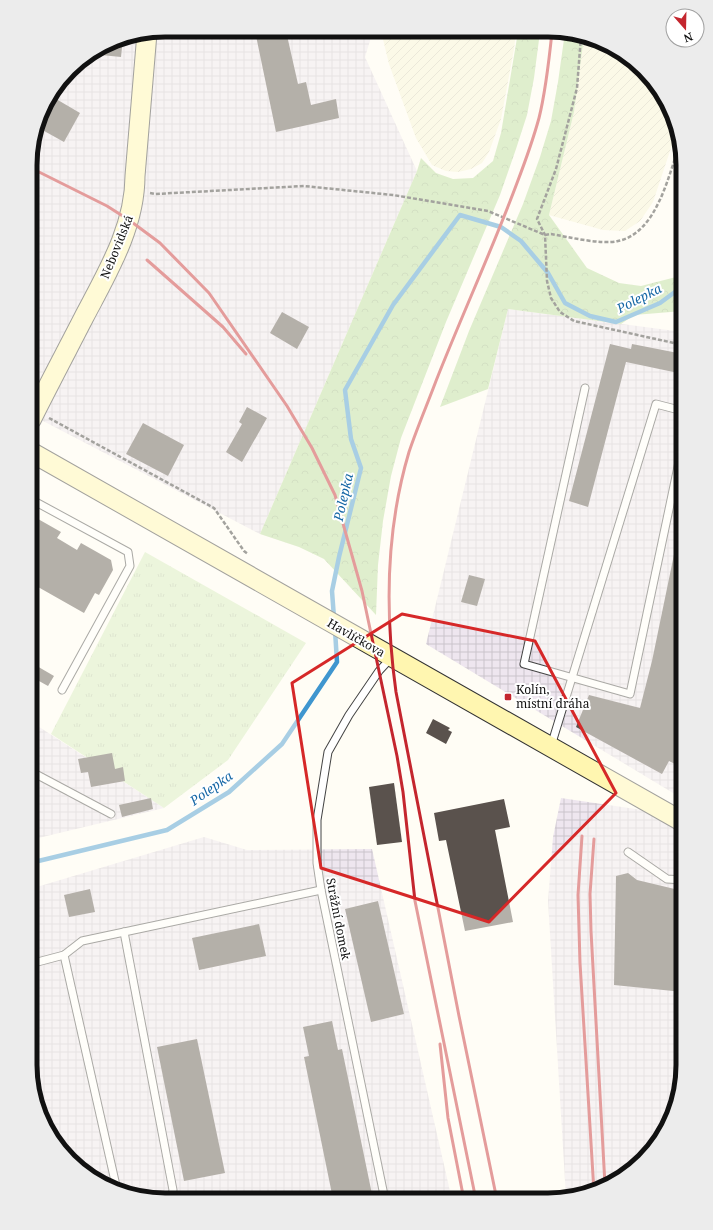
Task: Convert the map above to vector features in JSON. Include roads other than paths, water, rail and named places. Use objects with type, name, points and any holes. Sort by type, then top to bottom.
[{"type":"street","name":"Nebovidská","points":[[37,407],[109,268],[129,220],[135,189],[134,176],[147,38]]},
{"type":"street","name":"Havlíčkova","points":[[37,455],[391,658],[551,746],[676,818]]},
{"type":"lane","points":[[585,388],[524,664],[630,694],[676,476]]},
{"type":"lane","points":[[551,746],[656,404],[676,409]]},
{"type":"lane","points":[[37,504],[128,552],[130,566],[62,690]]},
{"type":"lane","name":"Strážní domek","points":[[384,1193],[321,890],[317,863],[317,820],[328,752],[349,715],[379,671],[391,658]]},
{"type":"lane","points":[[37,775],[111,814]]},
{"type":"lane","points":[[628,852],[667,879],[676,880]]},
{"type":"lane","points":[[37,962],[64,955],[82,941],[321,890]]},
{"type":"lane","points":[[124,932],[173,1190],[172,1193]]},
{"type":"lane","points":[[64,955],[114,1182]]},
{"type":"waterway","name":"Polepka","points":[[334,618],[332,591],[361,468],[351,439],[345,390],[393,305],[460,215],[501,227],[521,241],[548,273],[565,303],[590,316],[616,322],[660,303],[676,291]]},
{"type":"waterway","name":"Polepka","points":[[37,861],[167,830],[229,792],[282,744],[337,662],[335,630]]},
{"type":"railway","points":[[496,1193],[459,1016],[396,692],[390,632],[390,571],[396,511],[401,481],[409,452],[529,151],[544,97],[551,37]]},
{"type":"railway","points":[[37,171],[107,206],[129,220],[160,243],[209,293],[287,406],[312,448],[335,495],[362,591],[397,756],[403,792],[415,901],[475,1193]]},
{"type":"railway","points":[[147,260],[223,327],[246,354]]},
{"type":"railway","points":[[582,836],[578,895],[580,963],[594,1184]]},
{"type":"railway","points":[[594,839],[590,894],[591,931],[605,1180]]},
{"type":"railway","points":[[440,1044],[448,1118],[463,1193]]},
{"type":"place","name":"Kolín, místní dráha","points":[[508,697]]}]
